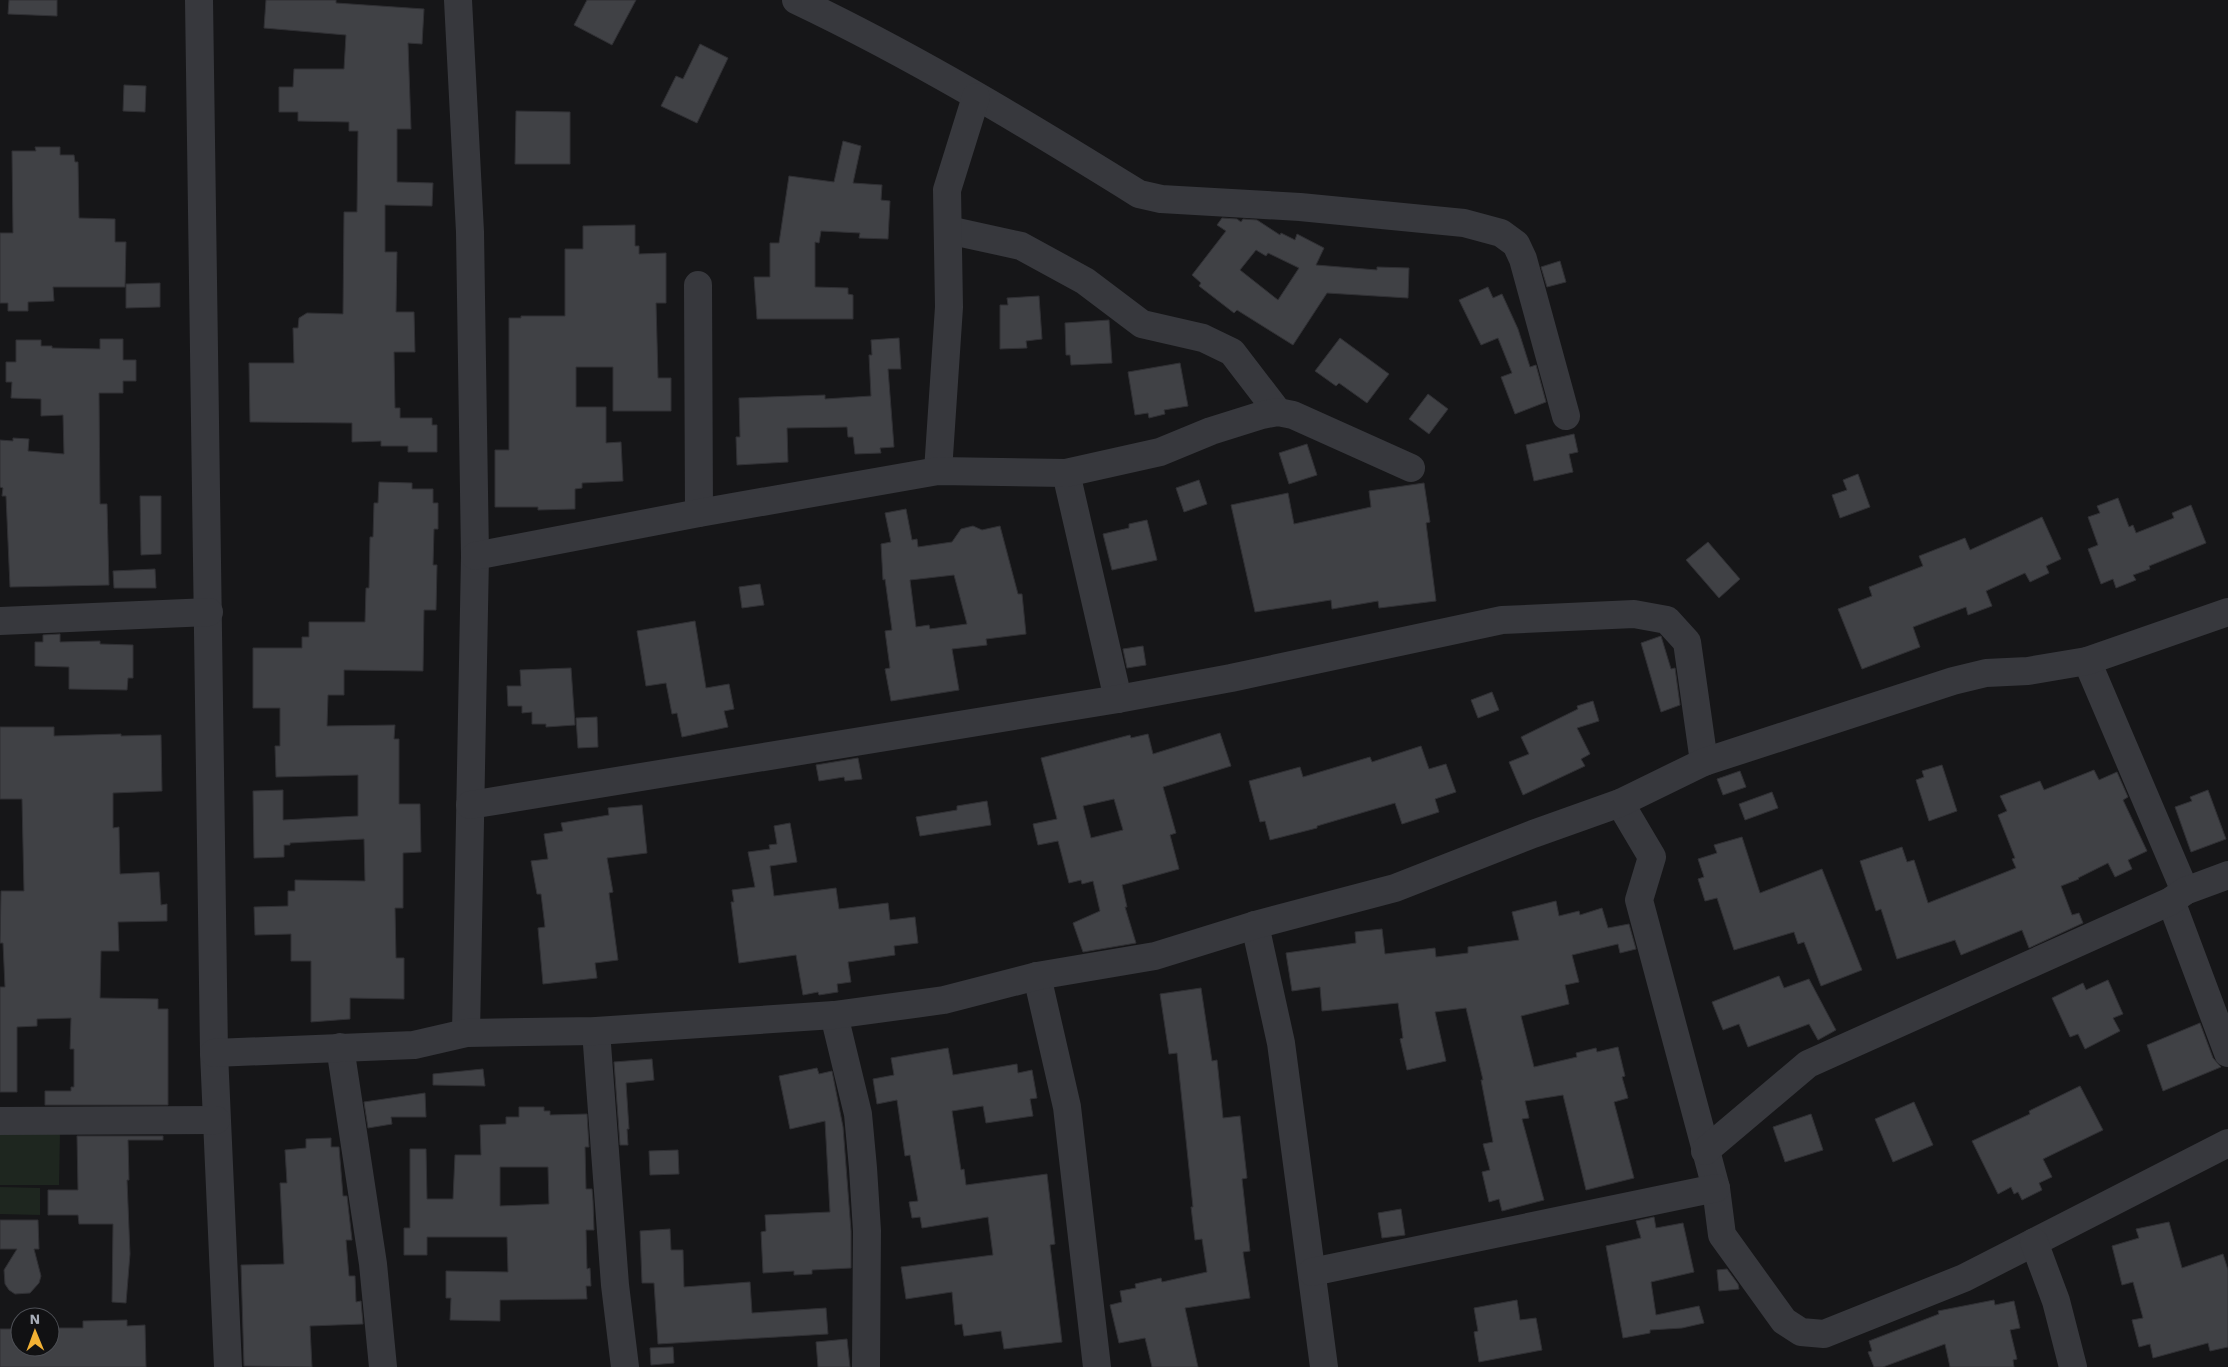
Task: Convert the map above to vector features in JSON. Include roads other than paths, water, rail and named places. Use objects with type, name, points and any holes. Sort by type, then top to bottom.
[{"type":"street","points":[[199,0],[214,1053],[228,1367]]},
{"type":"street","points":[[458,0],[470,232],[475,556],[466,1034]]},
{"type":"street","points":[[796,0],[894,51],[976,97],[1140,194],[1160,199],[1300,207],[1464,223],[1501,233],[1516,244],[1523,259],[1566,416]]},
{"type":"street","points":[[938,471],[949,307],[947,190],[976,97]]},
{"type":"street","points":[[948,230],[1021,246],[1085,281],[1142,324],[1203,338],[1232,352],[1278,412]]},
{"type":"street","points":[[698,285],[699,512]]},
{"type":"street","points":[[475,556],[699,512],[938,471],[1066,473],[1160,452],[1211,431],[1278,412],[1293,415],[1411,468]]},
{"type":"street","points":[[1066,473],[1118,699]]},
{"type":"street","points":[[0,621],[209,612]]},
{"type":"street","points":[[214,1053],[414,1045],[466,1034],[596,1031],[834,1015],[944,1000],[1037,976],[1155,956],[1255,925],[1395,888],[1533,834],[1620,803],[1704,762],[1953,681],[1986,673],[2028,671],[2087,661],[2228,612]]},
{"type":"street","points":[[470,805],[1118,699],[1231,678],[1502,620],[1634,614],[1667,620],[1686,642],[1704,762]]},
{"type":"street","points":[[2087,661],[2178,896],[2228,1054]]},
{"type":"street","points":[[1620,803],[1652,857],[1639,900],[1716,1188],[1722,1235],[1784,1321],[1801,1332],[1824,1334],[1964,1278],[2228,1143]]},
{"type":"street","points":[[1705,1151],[1808,1064],[2228,875]]},
{"type":"street","points":[[1255,925],[1281,1043],[1324,1367]]},
{"type":"street","points":[[1037,976],[1067,1107],[1097,1367]]},
{"type":"street","points":[[834,1015],[858,1114],[864,1168],[867,1231],[866,1367]]},
{"type":"street","points":[[596,1031],[615,1284],[625,1367]]},
{"type":"street","points":[[340,1047],[373,1264],[383,1367]]},
{"type":"street","points":[[0,1121],[216,1120]]},
{"type":"street","points":[[1312,1272],[1716,1188]]},
{"type":"street","points":[[2034,1242],[2056,1300],[2072,1367]]}]
